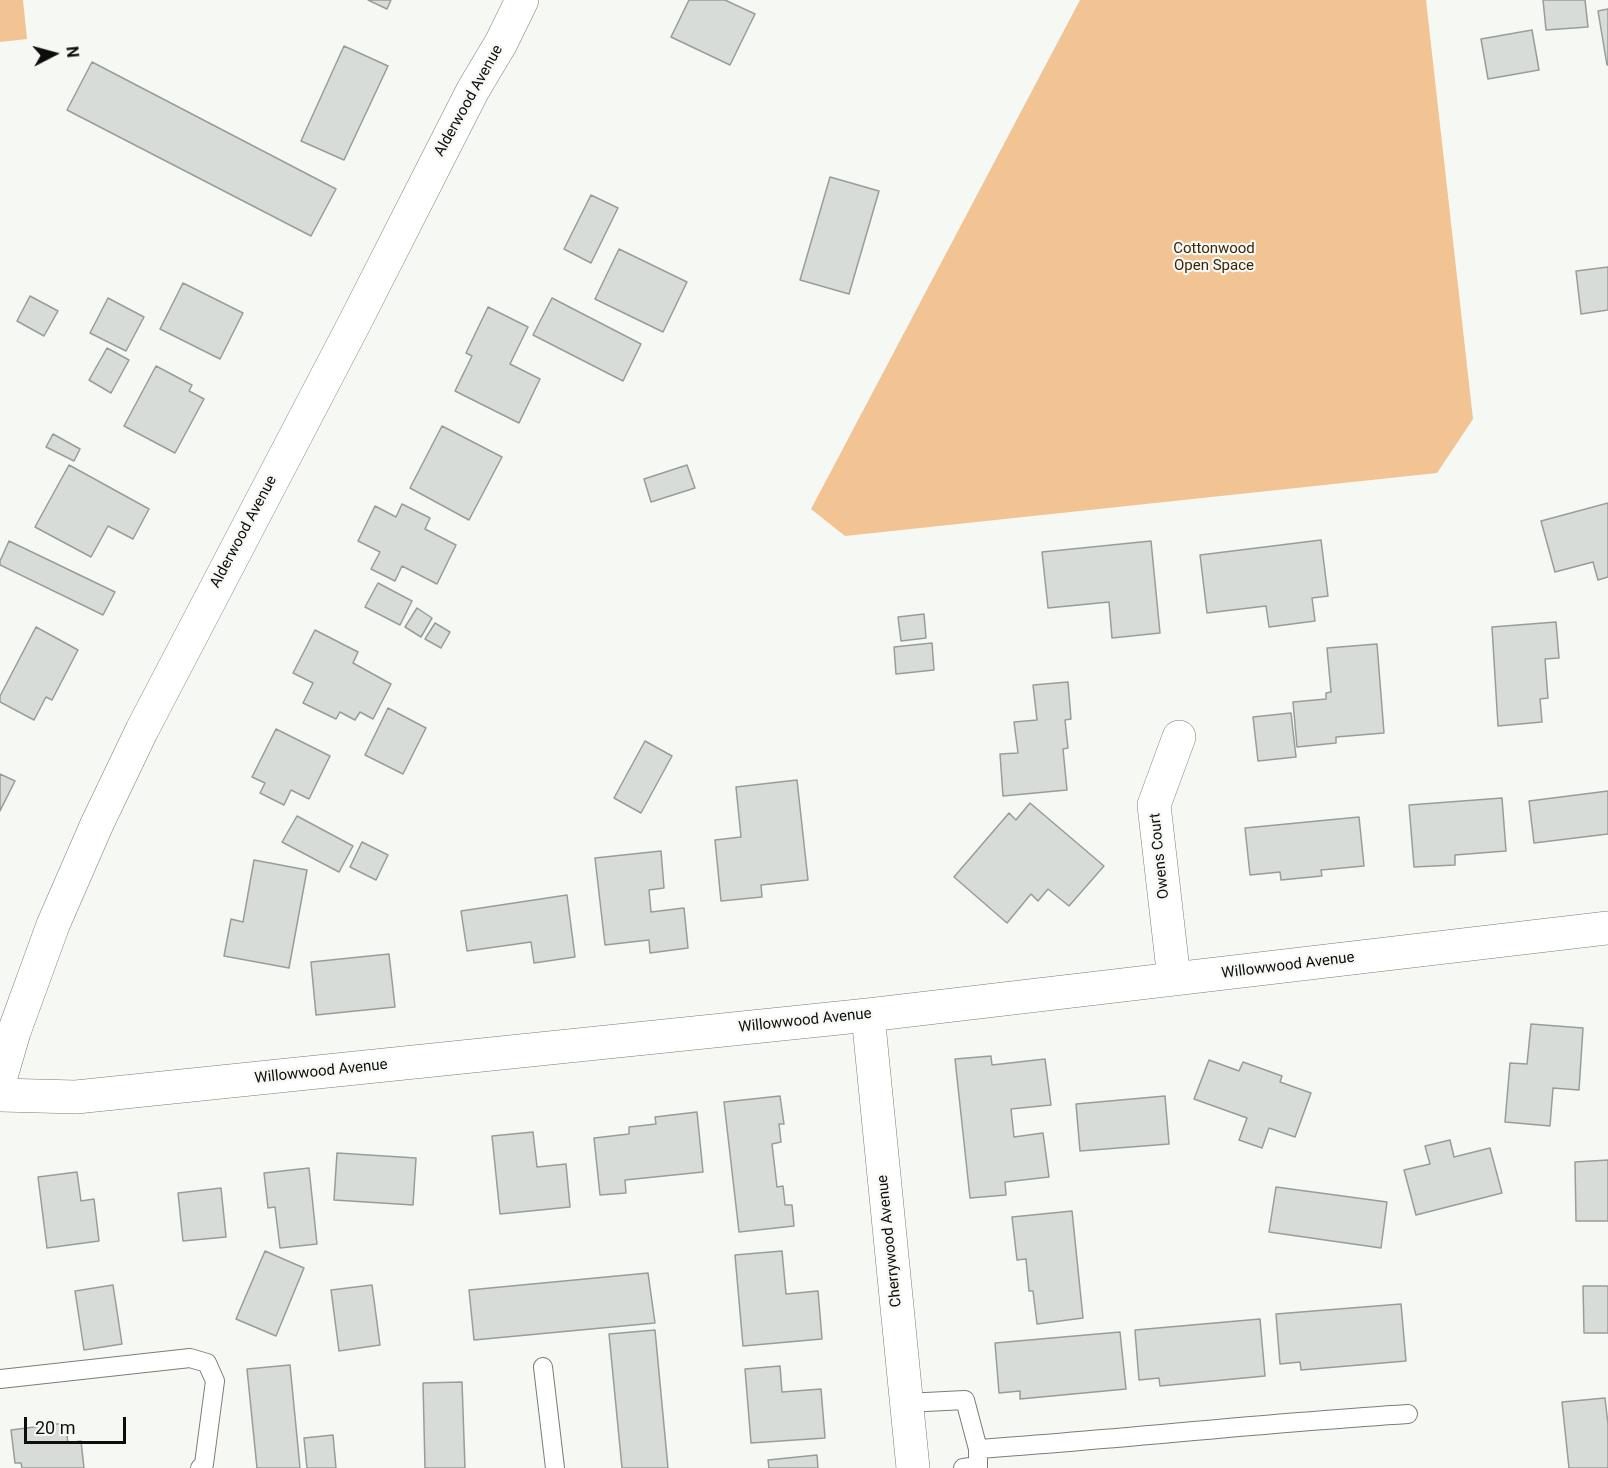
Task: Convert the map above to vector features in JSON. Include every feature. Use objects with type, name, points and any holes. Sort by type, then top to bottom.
[{"type":"street","name":"Alderwood Avenue","points":[[2,1064],[53,925],[142,730],[473,90],[501,43],[522,0]]},
{"type":"street","name":"Owens Court","points":[[1174,979],[1154,805],[1179,737]]},
{"type":"street","name":"Willowwood Avenue","points":[[0,1095],[76,1097],[868,1015],[1608,928]]},
{"type":"street","name":"Cherrywood Avenue","points":[[868,1015],[913,1468]]},
{"type":"lane","points":[[0,1379],[190,1359],[207,1364],[215,1382],[204,1464],[200,1468]]},
{"type":"lane","points":[[543,1367],[555,1468]]},
{"type":"lane","points":[[906,1403],[965,1400],[978,1449],[978,1466],[963,1468]]},
{"type":"lane","points":[[978,1449],[1408,1414]]},
{"type":"green space","points":[[0,0],[23,0],[27,39],[0,42]]},
{"type":"green space","name":"Cottonwood Open Space","points":[[1080,0],[1426,0],[1473,419],[1437,473],[845,536],[811,509]]},
{"type":"building","points":[[368,0],[391,0],[387,9]]},
{"type":"building","points":[[689,0],[725,0],[755,14],[730,65],[671,37]]},
{"type":"building","points":[[1543,0],[1585,0],[1588,27],[1546,30]]},
{"type":"building","points":[[1608,9],[1608,65],[1607,65],[1598,11]]},
{"type":"building","points":[[1532,30],[1539,70],[1488,79],[1481,39]]},
{"type":"building","points":[[344,46],[388,66],[344,160],[301,141]]},
{"type":"building","points":[[92,62],[336,189],[311,236],[67,110]]},
{"type":"building","points":[[830,177],[879,191],[849,294],[800,280]]},
{"type":"building","points":[[591,195],[618,208],[591,263],[564,249]]},
{"type":"building","points":[[619,249],[687,282],[663,332],[595,299]]},
{"type":"building","points":[[1608,267],[1608,310],[1581,314],[1576,271]]},
{"type":"building","points":[[183,283],[243,313],[220,359],[160,329]]},
{"type":"building","points":[[30,296],[58,311],[44,336],[17,321]]},
{"type":"building","points":[[108,298],[144,317],[126,351],[90,333]]},
{"type":"building","points":[[552,298],[641,344],[623,381],[533,335]]},
{"type":"building","points":[[488,307],[528,327],[510,364],[540,379],[519,423],[455,391],[472,356],[466,353]]},
{"type":"building","points":[[107,348],[129,360],[111,393],[89,380]]},
{"type":"building","points":[[156,366],[192,385],[189,391],[204,399],[175,453],[124,426]]},
{"type":"building","points":[[442,426],[502,457],[469,520],[410,488]]},
{"type":"building","points":[[53,434],[80,449],[74,461],[46,447]]},
{"type":"building","points":[[69,465],[149,509],[133,539],[108,526],[91,557],[35,527]]},
{"type":"building","points":[[687,465],[695,488],[651,502],[644,479]]},
{"type":"building","points":[[1608,503],[1608,577],[1598,580],[1593,562],[1555,572],[1541,521]]},
{"type":"building","points":[[402,504],[430,518],[425,529],[456,545],[437,584],[402,566],[395,581],[371,569],[380,552],[358,541],[375,506],[396,517]]},
{"type":"building","points":[[1321,540],[1328,596],[1312,598],[1315,621],[1269,627],[1266,606],[1207,613],[1200,555]]},
{"type":"building","points":[[9,541],[115,592],[103,615],[0,565]]},
{"type":"building","points":[[1151,541],[1160,633],[1112,638],[1109,602],[1048,608],[1042,552]]},
{"type":"building","points":[[378,583],[412,601],[400,625],[365,607]]},
{"type":"building","points":[[417,608],[432,618],[421,637],[405,627]]},
{"type":"building","points":[[924,614],[926,638],[901,641],[898,617]]},
{"type":"building","points":[[1556,622],[1559,658],[1545,659],[1548,698],[1540,699],[1542,722],[1498,726],[1492,627]]},
{"type":"building","points":[[435,623],[450,632],[441,648],[425,639]]},
{"type":"building","points":[[36,627],[78,650],[52,700],[46,697],[34,720],[0,702],[0,696]]},
{"type":"building","points":[[315,630],[358,652],[353,663],[391,684],[373,719],[360,712],[355,720],[340,712],[336,719],[303,703],[313,683],[293,673]]},
{"type":"building","points":[[932,643],[934,670],[896,674],[894,647]]},
{"type":"building","points":[[1377,644],[1384,733],[1336,737],[1336,743],[1297,747],[1293,702],[1326,699],[1326,693],[1331,692],[1327,648]]},
{"type":"building","points":[[1068,682],[1071,719],[1065,720],[1068,748],[1063,749],[1067,790],[1003,796],[1000,754],[1018,753],[1014,722],[1037,720],[1033,685]]},
{"type":"building","points":[[388,708],[426,728],[403,774],[365,755]]},
{"type":"building","points":[[1291,713],[1296,757],[1258,761],[1253,717]]},
{"type":"building","points":[[276,729],[330,756],[309,799],[291,790],[284,805],[260,793],[265,783],[252,777]]},
{"type":"building","points":[[645,741],[672,756],[641,813],[614,798]]},
{"type":"building","points":[[0,774],[15,781],[0,811]]},
{"type":"building","points":[[797,780],[808,880],[761,885],[762,897],[721,901],[715,840],[741,837],[736,787]]},
{"type":"building","points":[[1608,791],[1608,834],[1534,843],[1529,801]]},
{"type":"building","points":[[1502,798],[1506,851],[1455,855],[1455,865],[1414,867],[1409,805]]},
{"type":"building","points":[[1030,803],[1104,866],[1069,906],[1048,889],[1038,901],[1031,894],[1007,923],[954,877],[1009,813],[1016,820]]},
{"type":"building","points":[[297,816],[353,846],[339,872],[282,842]]},
{"type":"building","points":[[1359,817],[1364,866],[1321,870],[1322,876],[1281,880],[1280,872],[1250,875],[1245,828]]},
{"type":"building","points":[[362,842],[388,855],[376,880],[350,867]]},
{"type":"building","points":[[661,851],[664,888],[649,890],[651,912],[684,908],[688,948],[650,953],[649,940],[605,945],[595,858]]},
{"type":"building","points":[[254,860],[307,870],[289,968],[224,956],[231,919],[243,922]]},
{"type":"building","points":[[567,895],[575,957],[534,963],[531,942],[467,951],[461,911]]},
{"type":"building","points":[[389,954],[395,1007],[316,1015],[311,962]]},
{"type":"building","points":[[1531,1024],[1583,1028],[1579,1090],[1553,1088],[1550,1126],[1505,1122],[1510,1063],[1527,1064]]},
{"type":"building","points":[[991,1056],[992,1065],[1045,1059],[1051,1105],[1011,1109],[1014,1137],[1043,1133],[1049,1177],[1005,1182],[1006,1195],[970,1198],[955,1059]]},
{"type":"building","points":[[1209,1060],[1239,1071],[1243,1062],[1282,1076],[1280,1082],[1311,1093],[1295,1137],[1269,1128],[1262,1148],[1239,1140],[1247,1118],[1194,1099]]},
{"type":"building","points":[[780,1096],[784,1124],[779,1124],[781,1142],[772,1144],[777,1187],[783,1186],[785,1205],[792,1205],[794,1226],[739,1232],[724,1102]]},
{"type":"building","points":[[1165,1096],[1169,1144],[1080,1151],[1076,1104]]},
{"type":"building","points":[[697,1112],[703,1172],[625,1180],[626,1193],[600,1195],[594,1138],[629,1134],[629,1127],[656,1124],[655,1117]]},
{"type":"building","points":[[533,1132],[537,1167],[566,1164],[570,1207],[500,1214],[492,1136]]},
{"type":"building","points":[[1450,1140],[1454,1157],[1490,1148],[1502,1193],[1416,1215],[1404,1170],[1430,1164],[1425,1146]]},
{"type":"building","points":[[337,1153],[416,1158],[413,1205],[334,1200]]},
{"type":"building","points":[[1608,1160],[1608,1221],[1576,1221],[1575,1162]]},
{"type":"building","points":[[309,1168],[317,1244],[280,1248],[275,1207],[268,1208],[264,1173]]},
{"type":"building","points":[[77,1172],[81,1201],[94,1199],[99,1241],[47,1248],[38,1177]]},
{"type":"building","points":[[1276,1187],[1387,1202],[1381,1248],[1269,1232]]},
{"type":"building","points":[[221,1188],[226,1237],[183,1241],[178,1193]]},
{"type":"building","points":[[1072,1211],[1083,1318],[1037,1324],[1033,1291],[1029,1291],[1026,1259],[1017,1260],[1012,1217]]},
{"type":"building","points":[[265,1251],[304,1268],[276,1336],[236,1319]]},
{"type":"building","points":[[782,1251],[786,1294],[818,1291],[822,1339],[743,1346],[735,1255]]},
{"type":"building","points":[[648,1273],[655,1323],[474,1340],[469,1290]]},
{"type":"building","points":[[113,1285],[122,1344],[84,1350],[75,1291]]},
{"type":"building","points":[[372,1285],[380,1345],[339,1351],[331,1290]]},
{"type":"building","points":[[1583,1286],[1608,1286],[1608,1333],[1584,1333]]},
{"type":"building","points":[[1401,1304],[1406,1361],[1301,1370],[1300,1362],[1280,1364],[1276,1314]]},
{"type":"building","points":[[1260,1319],[1265,1376],[1160,1386],[1159,1378],[1139,1380],[1135,1330]]},
{"type":"building","points":[[655,1330],[668,1468],[622,1468],[609,1334]]},
{"type":"building","points":[[1120,1332],[1126,1389],[1020,1399],[1020,1391],[999,1393],[995,1343]]},
{"type":"building","points":[[290,1365],[300,1468],[257,1468],[247,1369]]},
{"type":"building","points":[[780,1366],[782,1392],[821,1389],[825,1438],[751,1443],[745,1369]]},
{"type":"building","points":[[462,1382],[465,1468],[425,1468],[423,1383]]},
{"type":"building","points":[[1605,1398],[1608,1424],[1608,1468],[1569,1468],[1562,1402]]},
{"type":"building","points":[[65,1423],[68,1443],[81,1441],[84,1468],[22,1468],[21,1463],[15,1463],[11,1430]]},
{"type":"building","points":[[333,1435],[336,1468],[307,1468],[304,1438]]},
{"type":"building","points":[[817,1455],[818,1468],[769,1468],[768,1460]]}]
